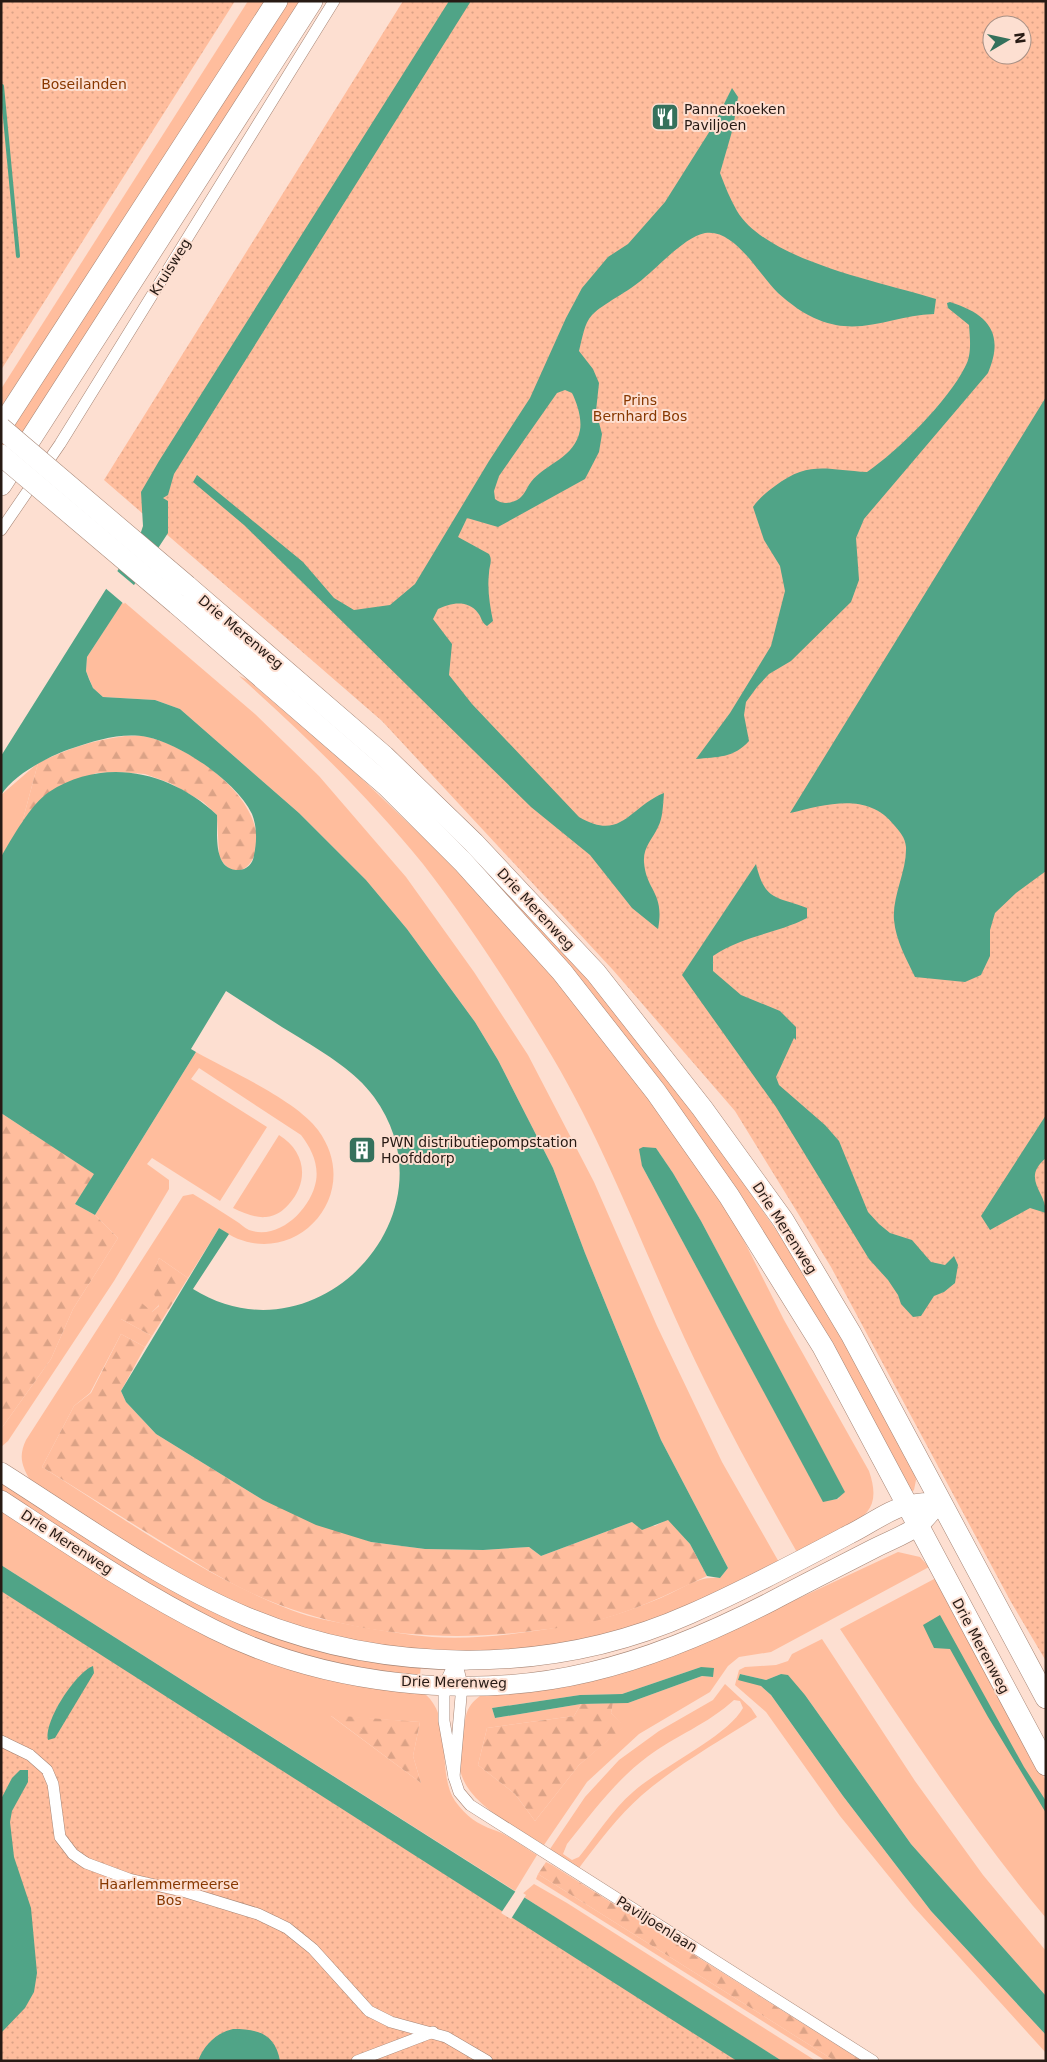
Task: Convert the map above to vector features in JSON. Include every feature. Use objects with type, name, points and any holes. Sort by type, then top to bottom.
[{"type":"highway","points":[[1,427],[276,1]]},
{"type":"highway","name":"Kruisweg","points":[[1,485],[312,1]]},
{"type":"highway","name":"Drie Merenweg","points":[[1,427],[387,786],[463,862],[562,972],[656,1092],[729,1196],[822,1347],[1046,1765]]},
{"type":"highway","name":"Drie Merenweg","points":[[1,455],[182,595],[384,756],[474,843],[596,973],[702,1108],[783,1220],[851,1334],[1046,1698]]},
{"type":"main road","name":"Drie Merenweg","points":[[1,1472],[192,1591],[249,1618],[304,1637],[370,1652],[456,1660],[547,1654],[601,1644],[659,1627],[748,1587],[907,1505],[940,1502]]},
{"type":"main road","name":"Drie Merenweg","points":[[1,1500],[146,1592],[214,1630],[248,1644],[337,1672],[410,1683],[453,1685],[496,1685],[551,1679],[590,1672],[652,1654],[734,1620],[918,1525],[940,1502]]},
{"type":"street","name":"Kruisweg","points":[[1,530],[60,444],[334,1]]},
{"type":"street","name":"Paviljoenlaan","points":[[456,1660],[453,1685],[444,1722],[458,1792],[470,1805],[873,2061]]},
{"type":"street","name":"Paviljoenlaan","points":[[454,1777],[453,1685],[456,1660]]},
{"type":"street","points":[[1,1741],[30,1755],[46,1770],[53,1784],[60,1837],[73,1854],[102,1870],[228,1904],[258,1914],[287,1928],[313,1949],[369,2012],[391,2022],[433,2032],[487,2061]]},
{"type":"street","points":[[357,2061],[433,2032]]},
{"type":"green space","name":"Boseilanden","points":[[1,1],[235,1],[1,370]]},
{"type":"green space","points":[[248,1],[267,1],[1,407],[1,389]]},
{"type":"green space","points":[[284,1],[301,1],[1,468],[1,442]]},
{"type":"green space","name":"Prins Bernhard Bos","points":[[403,1],[1046,1],[1046,1661],[1011,1602],[831,1267],[735,1111],[613,970],[382,721],[104,480]]},
{"type":"green space","points":[[123,601],[255,714],[319,776],[406,877],[474,972],[528,1055],[594,1182],[657,1326],[722,1462],[780,1564],[659,1620],[541,1650],[410,1652],[340,1640],[260,1614],[193,1584],[31,1482],[22,1461],[22,1451],[26,1440],[183,1196],[193,1194],[247,1229],[260,1232],[282,1227],[292,1220],[301,1212],[313,1192],[317,1175],[315,1162],[308,1145],[301,1135],[199,1068],[191,1079],[267,1127],[220,1201],[152,1158],[147,1164],[169,1180],[169,1189],[114,1281],[8,1441],[1,1447],[1,1429],[51,1359],[73,1309],[118,1238],[95,1215],[196,1052],[279,1097],[308,1119],[318,1130],[331,1156],[333,1181],[327,1204],[313,1224],[293,1237],[270,1244],[245,1241],[219,1228],[188,1278],[159,1258],[150,1282],[159,1305],[152,1312],[121,1319],[152,1336],[145,1347],[121,1334],[90,1393],[74,1406],[42,1467],[195,1563],[258,1596],[308,1616],[396,1633],[466,1638],[579,1624],[636,1608],[696,1581],[720,1578],[728,1568],[661,1440],[585,1253],[553,1168],[498,1060],[475,1022],[407,929],[366,880],[299,813],[180,709],[155,700],[103,697],[93,688],[86,671],[87,657]]},
{"type":"green space","points":[[239,676],[248,680],[359,776],[508,923],[599,1030],[681,1137],[733,1219],[784,1320],[869,1471],[873,1493],[872,1501],[869,1509],[858,1521],[798,1554],[749,1466],[703,1376],[674,1315],[614,1177],[581,1109],[530,1021],[471,929],[423,864],[358,790]],"holes":[[[656,1148],[701,1221],[844,1491],[838,1499],[823,1501],[642,1166]]]},
{"type":"green space","points":[[125,736],[148,737],[165,742],[201,762],[233,789],[245,805],[254,822],[257,840],[256,850],[249,865],[238,871],[231,870],[225,865],[219,856],[217,815],[203,802],[170,783],[145,774],[96,773],[22,823],[38,763],[59,753],[81,746]]},
{"type":"green space","points":[[38,763],[22,823],[1,857],[1,795]]},
{"type":"green space","points":[[402,783],[553,936],[669,1076],[787,1246],[857,1360],[914,1469],[916,1480],[914,1490],[908,1495],[766,1241]]},
{"type":"green space","points":[[1,1113],[95,1174],[75,1204],[95,1215],[118,1238],[73,1309],[51,1359],[1,1429]]},
{"type":"green space","points":[[279,1135],[294,1149],[302,1166],[302,1176],[296,1195],[284,1209],[270,1216],[253,1216],[233,1208]]},
{"type":"green space","points":[[159,1258],[188,1278],[152,1336],[121,1319],[136,1298],[152,1312],[159,1306],[149,1282]]},
{"type":"green space","points":[[121,1334],[145,1347],[121,1391],[126,1402],[156,1434],[263,1500],[371,1542],[425,1549],[483,1550],[529,1547],[541,1556],[632,1522],[655,1526],[668,1519],[690,1544],[707,1576],[647,1603],[616,1615],[584,1624],[503,1634],[465,1636],[391,1632],[355,1626],[319,1618],[249,1592],[216,1575],[42,1467],[74,1406],[91,1393]]},
{"type":"green space","points":[[1,1480],[214,1609],[421,1665],[420,1676],[334,1664],[265,1644],[171,1600],[1,1491]]},
{"type":"green space","points":[[1,1510],[172,1615],[421,1691],[432,1701],[438,1714],[442,1728],[446,1774],[449,1789],[455,1801],[463,1811],[477,1822],[505,1835],[537,1855],[515,1891],[1,1565]],"holes":[[[331,1716],[420,1722],[413,1756],[421,1783]]]},
{"type":"green space","points":[[898,1552],[920,1557],[929,1567],[771,1652],[739,1657],[728,1666],[710,1692],[639,1734],[587,1782],[544,1845],[494,1814],[472,1794],[460,1770],[459,1762],[466,1716],[473,1702],[484,1693],[690,1649]],"holes":[[[701,1667],[713,1677],[702,1676],[628,1703],[613,1703],[611,1713],[624,1726],[579,1765],[535,1821],[515,1794],[478,1765],[487,1728],[574,1716],[581,1704],[495,1718],[492,1708],[580,1695],[622,1694]]]},
{"type":"green space","points":[[936,1578],[1046,1781],[1046,1918],[965,1813],[840,1629]]},
{"type":"green space","name":"Haarlemmermeerse Bos","points":[[1,1586],[747,2061],[1,2061]]},
{"type":"green space","points":[[822,1639],[915,1781],[983,1875],[1046,1951],[1046,1996],[911,1844],[805,1695],[781,1674],[766,1680],[740,1674],[761,1686],[771,1695],[843,1796],[931,1911],[1046,2035],[1046,2053],[913,1906],[840,1816],[766,1712],[735,1685],[739,1670],[745,1667],[776,1665],[788,1661],[792,1654]]},
{"type":"green space","points":[[725,1684],[751,1708],[757,1717],[683,1764],[642,1795],[601,1839],[579,1868],[550,1849],[585,1797],[619,1760],[659,1731],[713,1700]],"holes":[[[734,1700],[740,1701],[743,1708],[723,1730],[645,1782],[625,1799],[579,1857],[572,1860],[563,1854],[567,1844],[595,1809],[635,1766],[713,1716]]]},
{"type":"green space","points":[[613,1703],[611,1713],[625,1726],[579,1765],[535,1821],[515,1794],[478,1765],[487,1728],[574,1716],[581,1704]]},
{"type":"green space","points":[[330,1715],[420,1722],[413,1756],[421,1783]]},
{"type":"green space","points":[[546,1862],[862,2061],[835,2061],[538,1874]]},
{"type":"green space","points":[[538,1874],[835,2061],[826,2061],[536,1879]]},
{"type":"green space","points":[[534,1884],[816,2061],[782,2061],[642,1974],[521,1895]]},
{"type":"shaded area","points":[[449,1],[471,1],[174,474],[168,495],[163,498],[168,501],[168,533],[87,657],[86,671],[93,688],[103,697],[155,700],[180,709],[299,813],[366,880],[407,929],[475,1022],[498,1060],[553,1168],[585,1253],[661,1440],[728,1568],[720,1578],[707,1576],[690,1544],[668,1520],[642,1530],[632,1522],[541,1556],[529,1547],[483,1550],[425,1549],[371,1542],[316,1525],[263,1500],[156,1434],[126,1402],[121,1391],[219,1228],[229,1234],[193,1289],[240,1308],[285,1308],[327,1293],[362,1266],[387,1229],[399,1187],[396,1142],[374,1097],[349,1071],[320,1051],[226,991],[191,1049],[196,1052],[95,1215],[75,1204],[94,1174],[1,1113],[1,857],[22,822],[42,797],[70,781],[92,774],[115,772],[137,774],[158,779],[179,788],[199,800],[217,815],[218,848],[223,863],[228,868],[243,869],[252,861],[256,845],[256,829],[252,814],[245,802],[221,777],[176,747],[147,737],[129,735],[100,740],[54,755],[34,766],[7,787],[1,795],[1,756],[140,535],[143,526],[141,492],[159,461]]},
{"type":"shaded area","points":[[732,88],[738,97],[733,128],[720,173],[737,211],[752,228],[773,243],[799,256],[857,277],[936,299],[934,314],[919,315],[863,326],[834,325],[808,315],[787,301],[771,285],[746,254],[726,238],[716,233],[705,233],[689,240],[638,283],[602,306],[587,322],[579,351],[593,369],[599,383],[596,411],[602,434],[599,452],[585,479],[498,527],[467,518],[458,537],[489,554],[491,561],[488,579],[493,621],[487,626],[474,609],[464,604],[453,604],[438,609],[433,619],[452,644],[449,675],[472,704],[579,817],[594,824],[606,826],[616,824],[664,793],[660,823],[646,848],[644,857],[645,872],[659,907],[658,929],[632,908],[590,855],[531,807],[244,525],[193,482],[197,475],[303,562],[334,598],[354,610],[390,605],[415,584],[489,461],[530,398],[566,318],[582,288],[608,257],[628,244],[665,202],[713,126]],"holes":[[[565,390],[572,393],[579,411],[580,421],[580,430],[572,447],[566,454],[537,475],[520,498],[514,502],[507,503],[495,499],[494,491],[499,476],[557,393]]]},
{"type":"shaded area","points":[[950,302],[974,313],[990,327],[995,347],[988,373],[864,519],[856,538],[859,580],[851,602],[791,661],[769,674],[757,687],[746,702],[744,715],[749,741],[731,754],[696,759],[730,713],[771,646],[785,591],[780,566],[764,540],[753,507],[772,488],[798,473],[819,468],[867,472],[893,452],[935,410],[957,380],[969,357],[969,325],[948,308],[947,303]]},
{"type":"shaded area","points":[[1046,397],[1046,871],[1016,893],[995,913],[990,930],[990,956],[981,975],[965,982],[915,977],[899,942],[894,920],[895,902],[906,856],[905,843],[900,832],[883,814],[858,804],[831,804],[790,813]]},
{"type":"shaded area","points":[[756,864],[763,885],[768,891],[779,899],[807,908],[807,918],[784,928],[736,943],[725,949],[713,956],[713,971],[741,995],[780,1011],[796,1027],[796,1040],[794,1038],[776,1077],[779,1085],[825,1125],[839,1141],[868,1212],[890,1233],[912,1240],[931,1262],[945,1265],[954,1256],[958,1265],[955,1283],[944,1292],[934,1296],[921,1316],[913,1317],[901,1304],[898,1295],[888,1280],[869,1259],[776,1107],[682,975]]},
{"type":"shaded area","points":[[1046,1115],[1046,1158],[1035,1172],[1035,1179],[1045,1205],[1046,1213],[1030,1208],[990,1230],[981,1216]]},
{"type":"shaded area","points":[[643,1147],[656,1148],[701,1221],[845,1492],[837,1499],[823,1502],[642,1166],[639,1149]]},
{"type":"shaded area","points":[[1,1565],[782,2061],[737,2061],[1,1591]]},
{"type":"shaded area","points":[[940,1615],[1024,1767],[1046,1801],[1046,1813],[988,1717],[950,1649],[934,1648],[923,1625]]},
{"type":"shaded area","points":[[93,1666],[94,1673],[55,1738],[48,1740],[51,1722],[62,1698],[78,1678]]},
{"type":"shaded area","points":[[701,1667],[714,1668],[713,1677],[702,1676],[628,1703],[581,1704],[495,1718],[492,1708],[580,1695],[622,1694]]},
{"type":"shaded area","points":[[740,1674],[766,1680],[781,1674],[788,1675],[805,1695],[911,1844],[1046,1996],[1046,2035],[931,1911],[843,1796],[771,1695],[761,1686],[738,1680]]},
{"type":"shaded area","points":[[20,1770],[28,1770],[28,1782],[12,1811],[10,1822],[14,1857],[31,1908],[37,1973],[34,1992],[25,2008],[1,2033],[1,1799],[12,1778]]},
{"type":"shaded area","points":[[233,2029],[250,2030],[264,2034],[274,2044],[280,2061],[198,2061],[211,2040],[221,2033]]},
{"type":"pier","points":[[116,570],[135,586],[124,604],[104,587]]},
{"type":"pier","points":[[517,1889],[526,1895],[511,1919],[501,1913]]},
{"type":"waterway","points":[[2,86],[18,256]]},
{"type":"place","name":"Pannenkoeken Paviljoen","points":[[665,117]]},
{"type":"place","name":"PWN distributiepompstation Hoofddorp","points":[[362,1150]]}]
